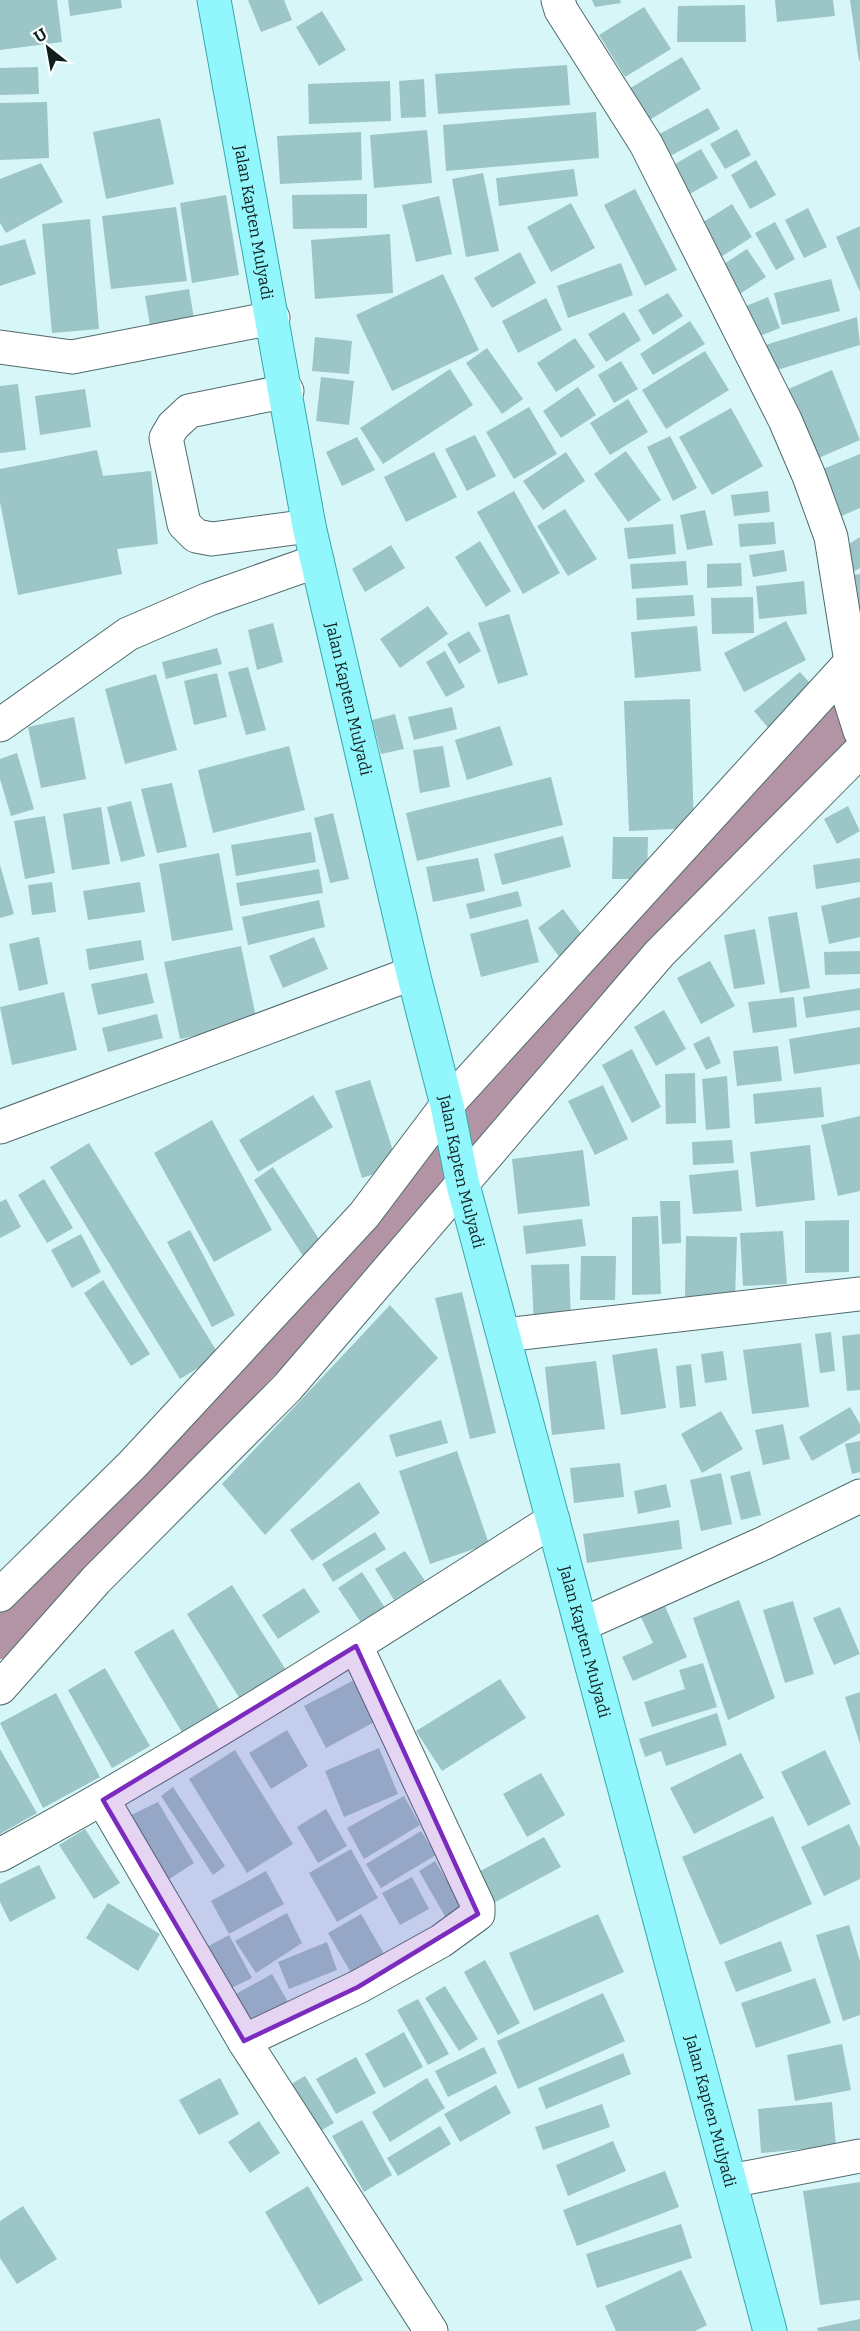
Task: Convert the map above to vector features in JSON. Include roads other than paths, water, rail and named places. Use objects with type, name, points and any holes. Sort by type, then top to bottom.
[{"type":"main road","name":"Jalan Kapten Mulyadi","points":[[214,0],[287,390],[309,526],[413,973],[448,1111],[462,1180],[770,2331]]},
{"type":"street","points":[[558,0],[561,10],[646,144],[785,420],[831,537],[853,668],[860,730]]},
{"type":"street","points":[[0,347],[72,357],[273,318]]},
{"type":"street","points":[[287,390],[189,411],[173,426],[166,438],[184,524],[196,536],[212,539],[309,526]]},
{"type":"street","points":[[0,725],[78,667],[128,634],[209,599],[317,561]]},
{"type":"street","points":[[0,1595],[133,1464],[364,1215],[448,1111],[853,668]]},
{"type":"street","points":[[0,1688],[96,1580],[287,1388],[462,1180],[659,954],[860,751]]},
{"type":"street","points":[[0,1127],[413,973]]},
{"type":"street","points":[[504,1335],[860,1294]]},
{"type":"street","points":[[581,1625],[764,1543],[860,1496]]},
{"type":"street","points":[[0,1855],[103,1800],[356,1646],[553,1520]]},
{"type":"street","points":[[244,2041],[358,1987],[441,1941],[478,1914],[478,1906],[356,1646]]},
{"type":"street","points":[[103,1800],[244,2041],[431,2331]]},
{"type":"street","points":[[730,2181],[860,2156]]},
{"type":"waterway","points":[[0,1635],[860,712]]}]
